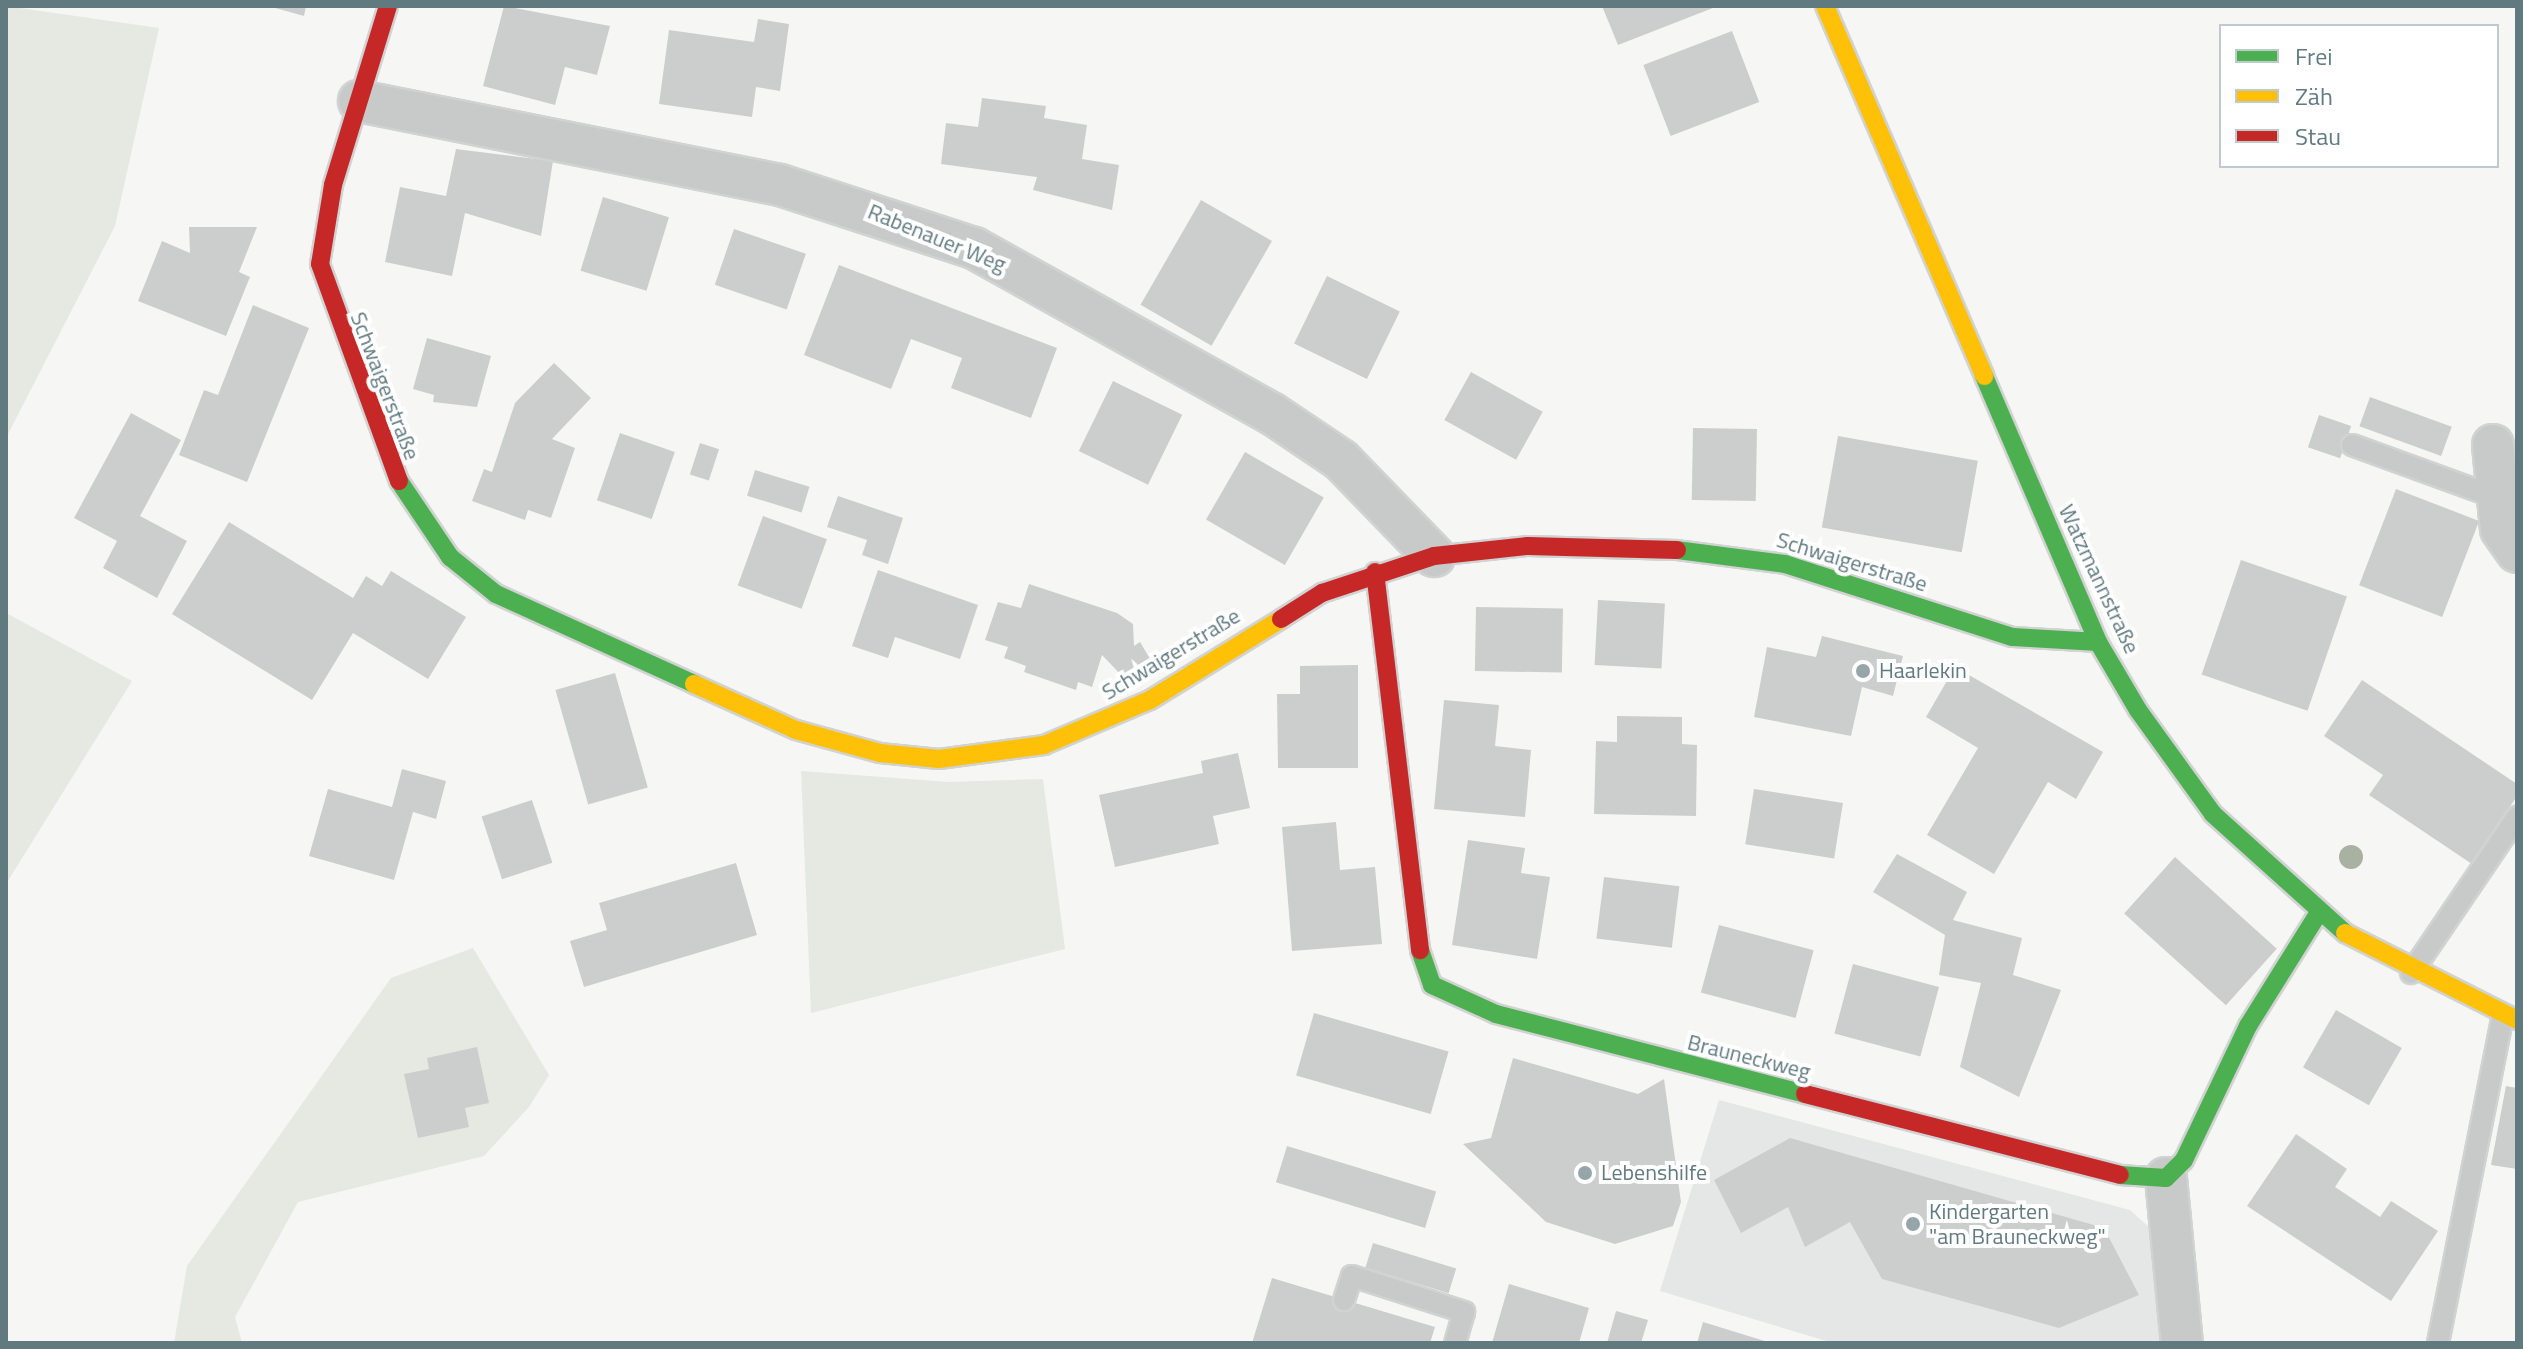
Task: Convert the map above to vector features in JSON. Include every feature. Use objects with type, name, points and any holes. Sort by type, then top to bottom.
[{"type":"street","name":"Schwaigerstraße","points":[[388,6],[323,227],[320,264],[386,462],[461,567],[496,594],[645,668],[852,746],[939,759],[990,754],[1100,724],[1299,606],[1375,572],[1434,556],[1598,544],[1709,552],[1785,564],[2013,637],[2098,642]]},
{"type":"street","name":"Watzmannstraße","points":[[1825,6],[2098,642],[2213,814],[2318,914],[2411,973],[2510,1018]]},
{"type":"street","name":"Rabenauer Weg","points":[[359,101],[780,185],[974,248],[1271,413],[1341,460],[1434,556]]},
{"type":"street","points":[[2493,445],[2501,529],[2517,552]]},
{"type":"street","name":"Brauneckweg","points":[[1375,572],[1411,902],[1432,985],[1496,1014],[1680,1064],[2125,1178],[2166,1178]]},
{"type":"street","points":[[2182,1343],[2166,1178],[2200,1133],[2248,1026],[2318,914]]},
{"type":"lane","points":[[2352,445],[2498,498]]},
{"type":"lane","points":[[2411,973],[2517,817]]},
{"type":"lane","points":[[2438,1343],[2510,1018]]},
{"type":"lane","points":[[1344,1300],[1352,1276],[1464,1312],[1455,1343]]},
{"type":"shaded area","points":[[6,6],[159,28],[115,226],[6,438]]},
{"type":"shaded area","points":[[6,613],[132,681],[6,884]]},
{"type":"shaded area","points":[[801,771],[949,782],[1043,779],[1065,949],[811,1013]]},
{"type":"shaded area","points":[[473,948],[549,1075],[529,1107],[484,1156],[298,1202],[235,1317],[242,1343],[174,1343],[187,1266],[391,978]]},
{"type":"shaded area","name":"Kindergarten \"am Brauneckweg\"","points":[[1719,1100],[2130,1210],[2160,1237],[2162,1343],[1833,1343],[1660,1291]]},
{"type":"building","points":[[268,6],[306,6],[304,16]]},
{"type":"building","points":[[504,6],[610,26],[597,75],[565,67],[555,105],[483,86]]},
{"type":"building","points":[[1602,6],[1718,6],[1618,45]]},
{"type":"building","points":[[758,19],[789,24],[780,91],[756,87],[752,117],[659,104],[669,30],[754,42]]},
{"type":"building","points":[[1732,31],[1759,102],[1671,136],[1643,65]]},
{"type":"building","points":[[982,98],[1046,106],[1044,118],[1087,125],[1082,159],[1119,165],[1112,210],[1033,190],[1037,177],[941,164],[946,123],[978,127]]},
{"type":"building","points":[[456,149],[553,161],[541,236],[465,213],[452,276],[385,262],[400,187],[446,196]]},
{"type":"building","points":[[603,197],[669,217],[646,291],[580,271]]},
{"type":"building","points":[[1201,200],[1272,241],[1212,346],[1140,305]]},
{"type":"building","points":[[189,227],[257,227],[239,272],[250,277],[226,336],[138,301],[162,241],[190,253]]},
{"type":"building","points":[[734,229],[806,254],[787,310],[715,285]]},
{"type":"building","points":[[839,265],[1057,348],[1031,418],[951,388],[962,358],[911,339],[891,389],[804,355]]},
{"type":"building","points":[[1327,276],[1400,312],[1367,379],[1294,343]]},
{"type":"building","points":[[253,305],[309,328],[247,482],[179,455],[204,390],[218,395]]},
{"type":"building","points":[[427,338],[491,356],[477,407],[433,402],[434,395],[413,389]]},
{"type":"building","points":[[554,363],[591,398],[552,439],[575,448],[551,518],[528,510],[525,520],[472,501],[484,469],[492,472],[515,403]]},
{"type":"building","points":[[1471,372],[1543,412],[1516,460],[1444,420]]},
{"type":"building","points":[[1113,381],[1182,415],[1148,485],[1079,451]]},
{"type":"building","points":[[2370,397],[2452,427],[2441,456],[2359,426]]},
{"type":"building","points":[[131,413],[181,440],[140,516],[187,541],[157,598],[103,568],[117,541],[74,518]]},
{"type":"building","points":[[2319,415],[2351,426],[2340,458],[2308,447]]},
{"type":"building","points":[[1693,428],[1757,429],[1756,501],[1692,500]]},
{"type":"building","points":[[620,433],[675,452],[652,519],[597,500]]},
{"type":"building","points":[[1838,436],[1978,461],[1962,552],[1822,528]]},
{"type":"building","points":[[700,443],[719,449],[709,481],[690,474]]},
{"type":"building","points":[[1245,452],[1324,498],[1285,565],[1206,520]]},
{"type":"building","points":[[755,470],[810,487],[802,512],[747,496]]},
{"type":"building","points":[[2396,489],[2479,521],[2442,617],[2359,585]]},
{"type":"building","points":[[838,496],[903,518],[888,564],[862,555],[867,540],[827,527]]},
{"type":"building","points":[[763,516],[827,539],[802,609],[738,586]]},
{"type":"building","points":[[229,522],[353,598],[366,576],[382,586],[391,571],[466,617],[428,679],[353,633],[312,700],[172,614]]},
{"type":"building","points":[[2241,560],[2347,596],[2308,711],[2202,674]]},
{"type":"building","points":[[878,570],[978,605],[960,659],[895,637],[888,658],[852,646]]},
{"type":"building","points":[[1029,584],[1117,613],[1133,624],[1134,646],[1140,642],[1152,662],[1125,679],[1102,655],[1092,687],[1078,682],[1076,690],[1024,672],[1026,666],[1004,658],[1008,647],[985,640],[998,602],[1021,608]]},
{"type":"building","points":[[1598,600],[1665,604],[1662,668],[1595,665]]},
{"type":"building","points":[[1476,607],[1563,609],[1562,673],[1475,671]]},
{"type":"building","points":[[1822,636],[1903,656],[1893,696],[1862,687],[1851,736],[1754,717],[1767,647],[1816,657]]},
{"type":"building","points":[[1358,665],[1358,768],[1278,768],[1277,694],[1300,694],[1300,666]]},
{"type":"building","points":[[1955,667],[2103,752],[2076,799],[2048,782],[1994,874],[1927,835],[1978,748],[1926,717]]},
{"type":"building","points":[[615,673],[648,787],[588,804],[555,690]]},
{"type":"building","points":[[2362,680],[2517,784],[2517,796],[2472,864],[2369,795],[2383,775],[2324,736]]},
{"type":"building","points":[[1444,700],[1499,705],[1495,746],[1531,750],[1525,817],[1434,809]]},
{"type":"building","points":[[1617,716],[1682,717],[1682,744],[1697,745],[1696,816],[1594,814],[1596,741],[1617,742]]},
{"type":"building","points":[[1238,753],[1250,808],[1213,816],[1219,844],[1115,867],[1099,795],[1203,773],[1201,761]]},
{"type":"building","points":[[402,769],[446,781],[436,819],[413,812],[394,880],[309,856],[328,789],[392,807]]},
{"type":"building","points":[[1754,789],[1843,803],[1834,858],[1745,844]]},
{"type":"building","points":[[532,800],[552,863],[502,879],[482,816]]},
{"type":"building","points":[[1336,822],[1340,870],[1375,867],[1382,944],[1292,951],[1282,827]]},
{"type":"building","points":[[1468,840],[1525,848],[1521,873],[1550,877],[1537,959],[1452,945]]},
{"type":"building","points":[[1897,854],[1967,892],[1953,920],[2022,938],[2013,975],[2061,990],[2019,1097],[1960,1067],[1981,983],[1939,975],[1945,935],[1873,892]]},
{"type":"building","points":[[2175,857],[2277,949],[2226,1005],[2124,913]]},
{"type":"building","points":[[736,863],[757,935],[584,987],[570,941],[607,930],[599,903]]},
{"type":"building","points":[[1604,877],[1679,886],[1672,948],[1596,939]]},
{"type":"building","points":[[1719,925],[1814,950],[1796,1018],[1701,993]]},
{"type":"building","points":[[1853,964],[1939,987],[1920,1057],[1834,1034]]},
{"type":"building","points":[[2336,1010],[2402,1048],[2369,1105],[2303,1067]]},
{"type":"building","points":[[1314,1013],[1449,1052],[1431,1114],[1296,1075]]},
{"type":"building","points":[[477,1047],[489,1103],[465,1108],[469,1127],[418,1138],[404,1074],[429,1069],[427,1058]]},
{"type":"building","name":"Lebenshilfe","points":[[1513,1058],[1638,1094],[1664,1079],[1681,1202],[1673,1226],[1615,1244],[1546,1222],[1463,1144],[1491,1138]]},
{"type":"building","points":[[2506,1086],[2517,1088],[2517,1169],[2491,1165]]},
{"type":"building","points":[[2296,1134],[2347,1169],[2335,1187],[2380,1217],[2391,1201],[2438,1231],[2391,1301],[2247,1206]]},
{"type":"building","points":[[1790,1138],[2104,1228],[2139,1295],[2059,1328],[1882,1279],[1850,1222],[1805,1247],[1788,1207],[1741,1233],[1714,1180]]},
{"type":"building","points":[[1287,1146],[1436,1192],[1425,1228],[1276,1182]]},
{"type":"building","points":[[1373,1243],[1456,1268],[1449,1293],[1365,1268]]},
{"type":"building","points":[[1272,1278],[1435,1327],[1430,1343],[1252,1343]]},
{"type":"building","points":[[1509,1284],[1589,1308],[1579,1343],[1492,1343]]},
{"type":"building","points":[[1616,1311],[1648,1320],[1641,1343],[1607,1343]]},
{"type":"building","points":[[1703,1322],[1768,1342],[1768,1343],[1697,1343]]},
{"type":"traffic: fast","points":[[1984,376],[2098,642],[2138,710],[2213,814],[2345,933]]},
{"type":"traffic: fast","points":[[399,481],[450,557],[496,594],[694,684]]},
{"type":"traffic: fast","points":[[1677,550],[1785,564],[2013,637],[2098,642]]},
{"type":"traffic: fast","points":[[2120,1175],[2166,1178],[2184,1160],[2248,1026],[2318,914]]},
{"type":"traffic: fast","points":[[1420,950],[1432,985],[1496,1014],[1805,1094]]},
{"type":"traffic: slow","points":[[1825,6],[1984,376]]},
{"type":"traffic: slow","points":[[694,684],[796,730],[880,753],[939,759],[1044,745],[1150,700],[1281,619]]},
{"type":"traffic: slow","points":[[2345,933],[2517,1020]]},
{"type":"traffic: jam","points":[[388,6],[333,185],[320,264],[399,481]]},
{"type":"traffic: jam","points":[[1281,619],[1322,593],[1434,556],[1528,546],[1677,550]]},
{"type":"traffic: jam","points":[[1375,572],[1420,950]]},
{"type":"traffic: jam","points":[[1805,1094],[2120,1175]]},
{"type":"place","name":"Haarlekin","points":[[1863,671]]},
{"type":"place","name":"Lebenshilfe","points":[[1585,1173]]},
{"type":"place","name":"Kindergarten \"am Brauneckweg\"","points":[[1913,1224]]}]
